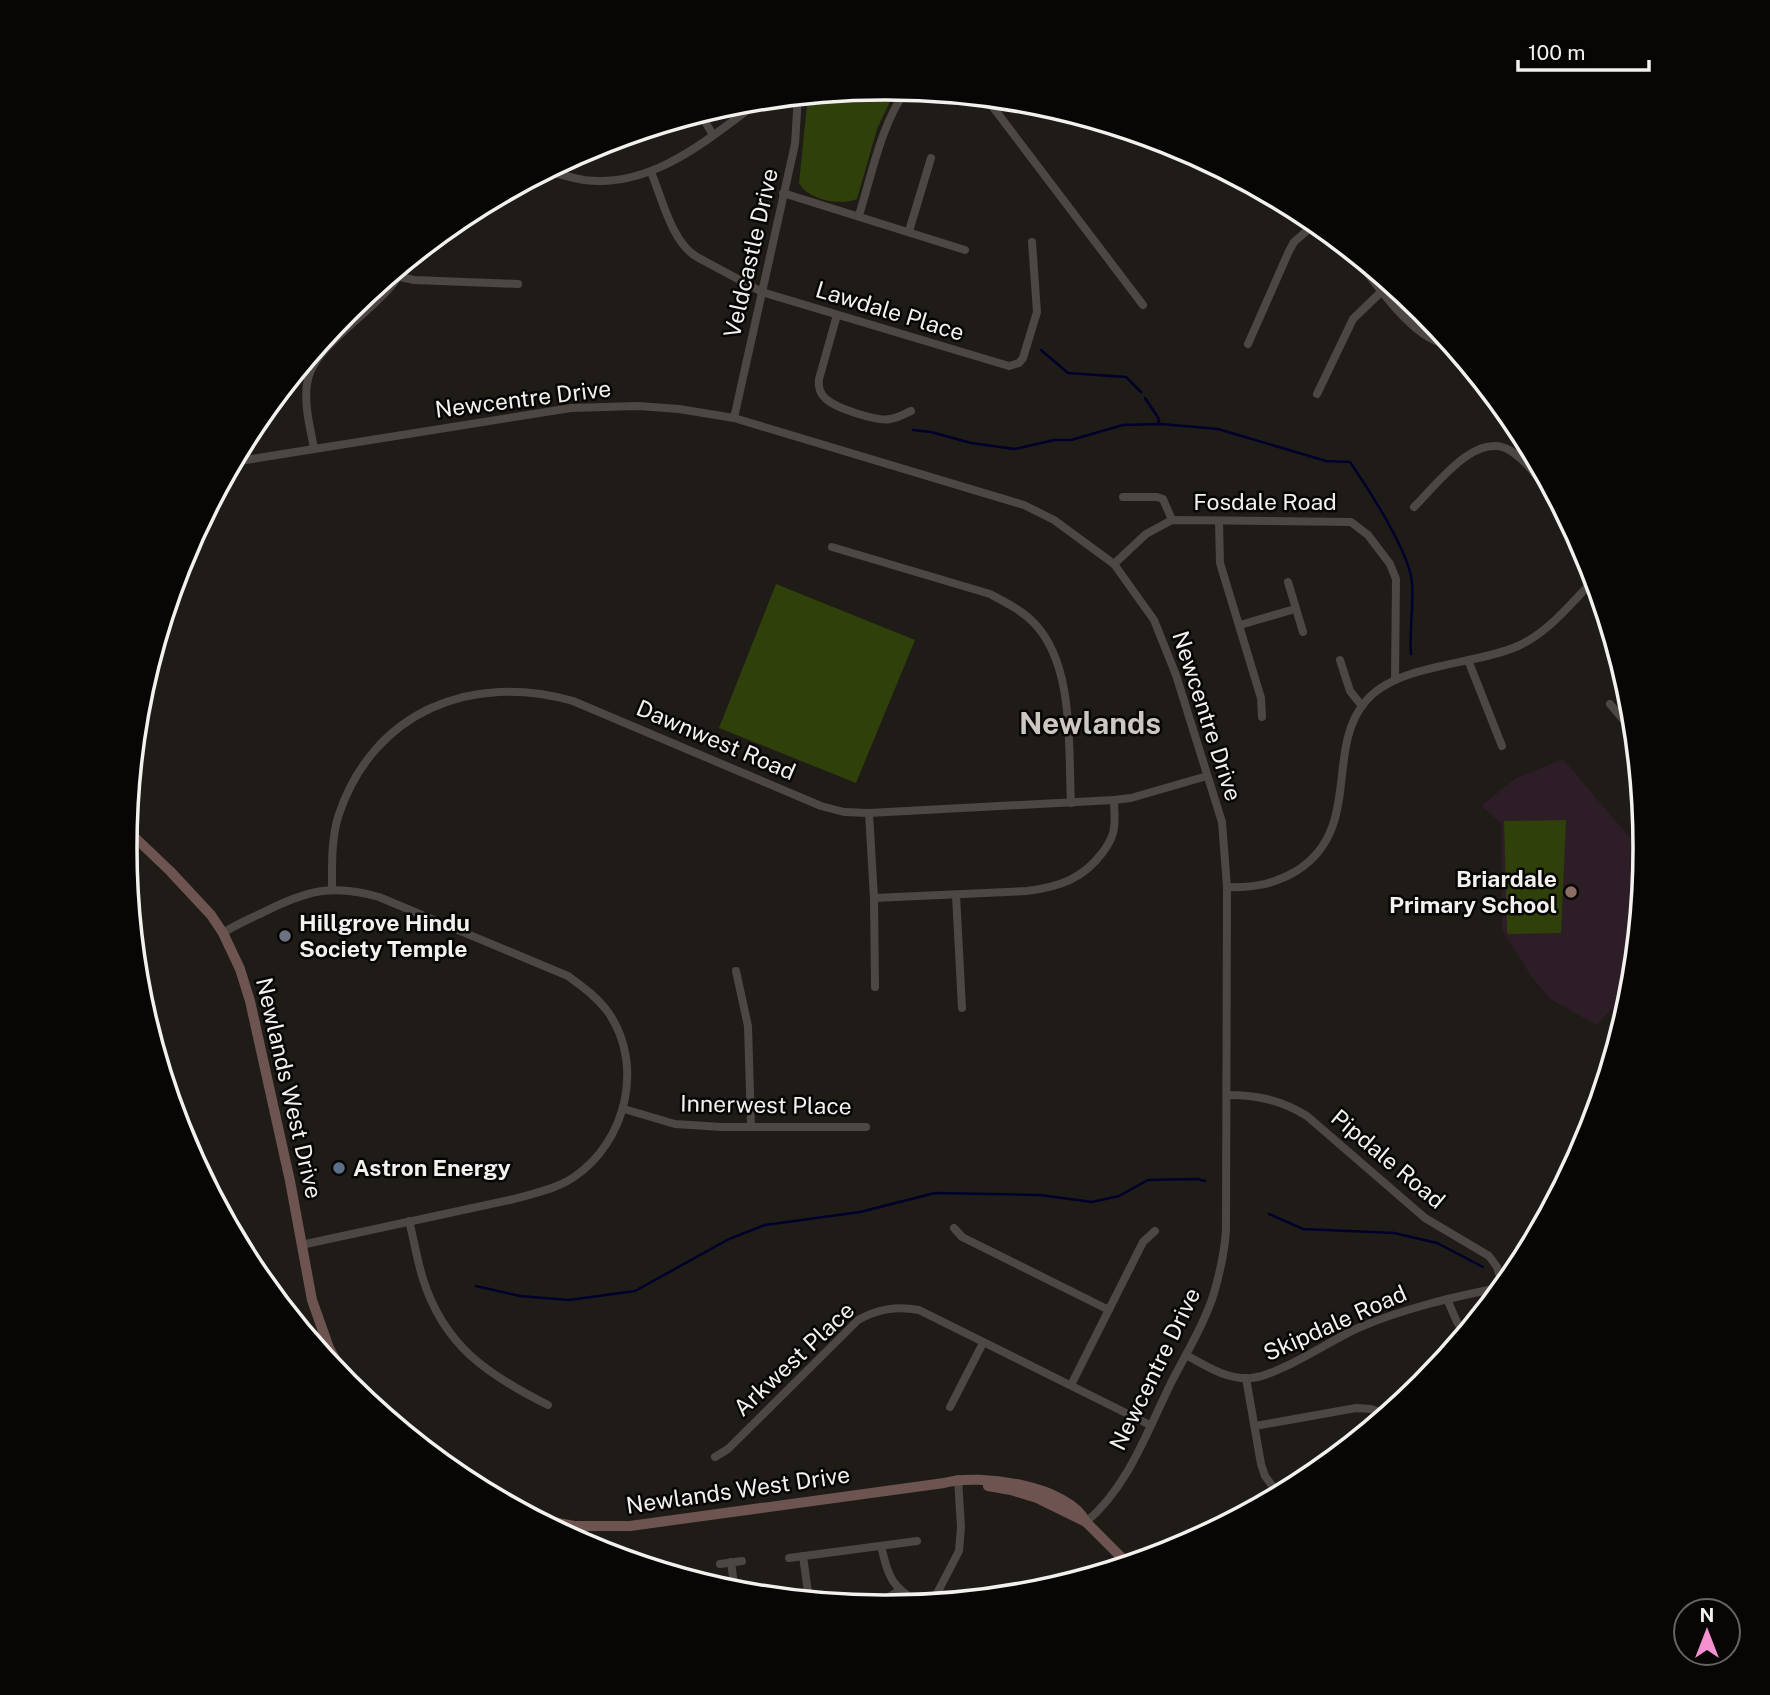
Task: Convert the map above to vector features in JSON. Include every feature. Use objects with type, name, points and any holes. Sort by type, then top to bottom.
[{"type":"street","points":[[859,215],[884,134],[898,100]]},
{"type":"street","name":"Veldcastle Drive","points":[[734,418],[795,144],[797,105]]},
{"type":"street","points":[[994,108],[1143,305]]},
{"type":"street","points":[[560,174],[584,180],[608,180],[651,172],[688,152],[743,113]]},
{"type":"street","points":[[705,122],[713,135]]},
{"type":"street","points":[[909,231],[931,158]]},
{"type":"street","name":"Lawdale Place","points":[[651,172],[683,246],[697,257],[762,292],[1009,366],[1019,363],[1023,358],[1036,317],[1035,253],[1032,242]]},
{"type":"street","points":[[783,193],[965,250]]},
{"type":"street","points":[[1248,344],[1289,251],[1294,242],[1307,231]]},
{"type":"street","points":[[402,277],[414,281],[518,284]]},
{"type":"street","points":[[1376,284],[1414,328],[1436,342]]},
{"type":"street","points":[[338,338],[389,291],[392,285]]},
{"type":"street","points":[[1317,394],[1353,320],[1382,291]]},
{"type":"street","points":[[837,315],[819,379],[822,395],[828,401],[874,418],[888,420],[911,411]]},
{"type":"street","points":[[306,375],[306,402],[314,448]]},
{"type":"street","name":"Newcentre Drive","points":[[246,460],[541,411],[582,407],[663,408],[734,418],[1024,505],[1054,520],[1114,564],[1154,620],[1176,675],[1222,822],[1227,887],[1225,1244],[1213,1295],[1186,1355],[1122,1480],[1109,1500],[1086,1522]]},
{"type":"street","points":[[1414,507],[1470,453],[1488,446],[1512,451],[1535,478]]},
{"type":"street","name":"Fosdale Road","points":[[1123,497],[1161,498],[1167,505],[1172,520]]},
{"type":"street","name":"Fosdale Road","points":[[1114,564],[1146,534],[1172,520],[1351,522],[1368,535],[1390,564],[1396,579],[1395,680]]},
{"type":"street","points":[[1219,522],[1220,563],[1261,698],[1262,717]]},
{"type":"street","points":[[832,547],[990,594],[1035,624],[1058,663],[1065,691],[1071,803]]},
{"type":"street","points":[[1288,582],[1303,632]]},
{"type":"street","points":[[1227,887],[1265,886],[1283,879],[1306,865],[1324,844],[1334,825],[1350,729],[1362,706],[1380,688],[1395,680],[1515,647],[1540,633],[1586,588]]},
{"type":"street","points":[[1240,625],[1295,609]]},
{"type":"street","points":[[1340,660],[1350,691],[1362,706]]},
{"type":"street","points":[[1468,660],[1502,746]]},
{"type":"street","name":"Dawnwest Road","points":[[332,889],[332,852],[339,816],[353,782],[376,751],[400,727],[423,711],[455,698],[484,691],[545,693],[573,701],[821,806],[844,812],[869,813],[1114,800],[1131,798],[1207,776]]},
{"type":"street","points":[[1610,704],[1620,716]]},
{"type":"street","points":[[874,898],[1039,890],[1069,883],[1090,867],[1110,842],[1114,831],[1114,800]]},
{"type":"street","points":[[869,813],[875,987]]},
{"type":"street","name":"Newlands West Drive","points":[[137,840],[195,896],[223,933],[240,969],[250,1001],[290,1181],[312,1300],[329,1347]]},
{"type":"street","points":[[223,933],[288,900],[313,891],[332,889],[363,892],[568,976],[594,995],[609,1014],[625,1054],[627,1080],[624,1109],[616,1129],[603,1150],[572,1178],[543,1191],[301,1245]]},
{"type":"street","points":[[956,895],[962,1008]]},
{"type":"street","points":[[736,971],[748,1026],[751,1126]]},
{"type":"street","name":"Pipdale Road","points":[[1227,1095],[1264,1097],[1307,1116],[1419,1213],[1462,1242],[1489,1256],[1499,1274]]},
{"type":"street","name":"Innerwest Place","points":[[624,1109],[675,1124],[721,1127],[866,1127]]},
{"type":"street","points":[[409,1221],[422,1277],[433,1307],[456,1343],[484,1369],[511,1387],[548,1405]]},
{"type":"street","points":[[954,1228],[962,1237],[1109,1310]]},
{"type":"street","points":[[1071,1385],[1143,1241],[1155,1231]]},
{"type":"street","name":"Skipdale Road","points":[[1186,1355],[1226,1375],[1247,1378],[1276,1370],[1358,1328],[1415,1307],[1487,1290]]},
{"type":"street","points":[[1447,1298],[1460,1326]]},
{"type":"street","name":"Arkwest Place","points":[[715,1457],[728,1449],[858,1320],[870,1313],[894,1308],[919,1310],[1150,1425]]},
{"type":"street","points":[[950,1408],[984,1343]]},
{"type":"street","points":[[1247,1378],[1261,1464],[1265,1476],[1273,1486]]},
{"type":"street","points":[[1255,1426],[1356,1408],[1377,1411]]},
{"type":"street","points":[[937,1594],[959,1551],[959,1482]]},
{"type":"street","name":"Newlands West Drive","points":[[571,1525],[630,1526],[959,1482],[1011,1490],[1037,1498],[1086,1522],[1121,1557]]},
{"type":"street","points":[[789,1558],[917,1541]]},
{"type":"street","points":[[881,1546],[891,1581],[905,1595]]},
{"type":"street","points":[[803,1556],[808,1591]]},
{"type":"street","points":[[720,1564],[742,1561]]},
{"type":"street","points":[[731,1562],[733,1580]]},
{"type":"street","points":[[892,1595],[899,1591]]},
{"type":"shaded area","name":"Briardale Primary School","points":[[1563,759],[1633,841],[1631,896],[1618,993],[1615,1006],[1596,1025],[1550,999],[1531,976],[1502,930],[1501,823],[1481,806],[1516,778]]},
{"type":"green space","points":[[891,100],[877,129],[857,199],[842,202],[825,200],[810,194],[799,183],[807,104]]},
{"type":"green space","points":[[776,584],[915,640],[856,783],[719,728]]},
{"type":"green space","points":[[1566,820],[1561,933],[1508,934],[1504,821]]},
{"type":"waterway","points":[[1041,350],[1068,373],[1126,377],[1141,392]]},
{"type":"waterway","points":[[1145,398],[1159,419],[1158,424]]},
{"type":"waterway","points":[[913,430],[971,443],[1015,449],[1054,440],[1071,440],[1123,425],[1161,424],[1218,429],[1326,461],[1350,462],[1387,521],[1410,570],[1411,654]]},
{"type":"waterway","points":[[476,1286],[520,1296],[569,1300],[635,1291],[729,1239],[765,1225],[860,1212],[935,1193],[1040,1195],[1092,1202],[1119,1196],[1148,1180],[1205,1181]]},
{"type":"waterway","points":[[1269,1214],[1303,1229],[1394,1233],[1437,1243],[1483,1267]]},
{"type":"place","name":"Briardale Primary School","points":[[1571,892]]},
{"type":"place","name":"Hillgrove Hindu Society Temple","points":[[285,936]]},
{"type":"place","name":"Astron Energy","points":[[339,1168]]},
{"type":"district","name":"Newlands","points":[[1090,724]]}]
